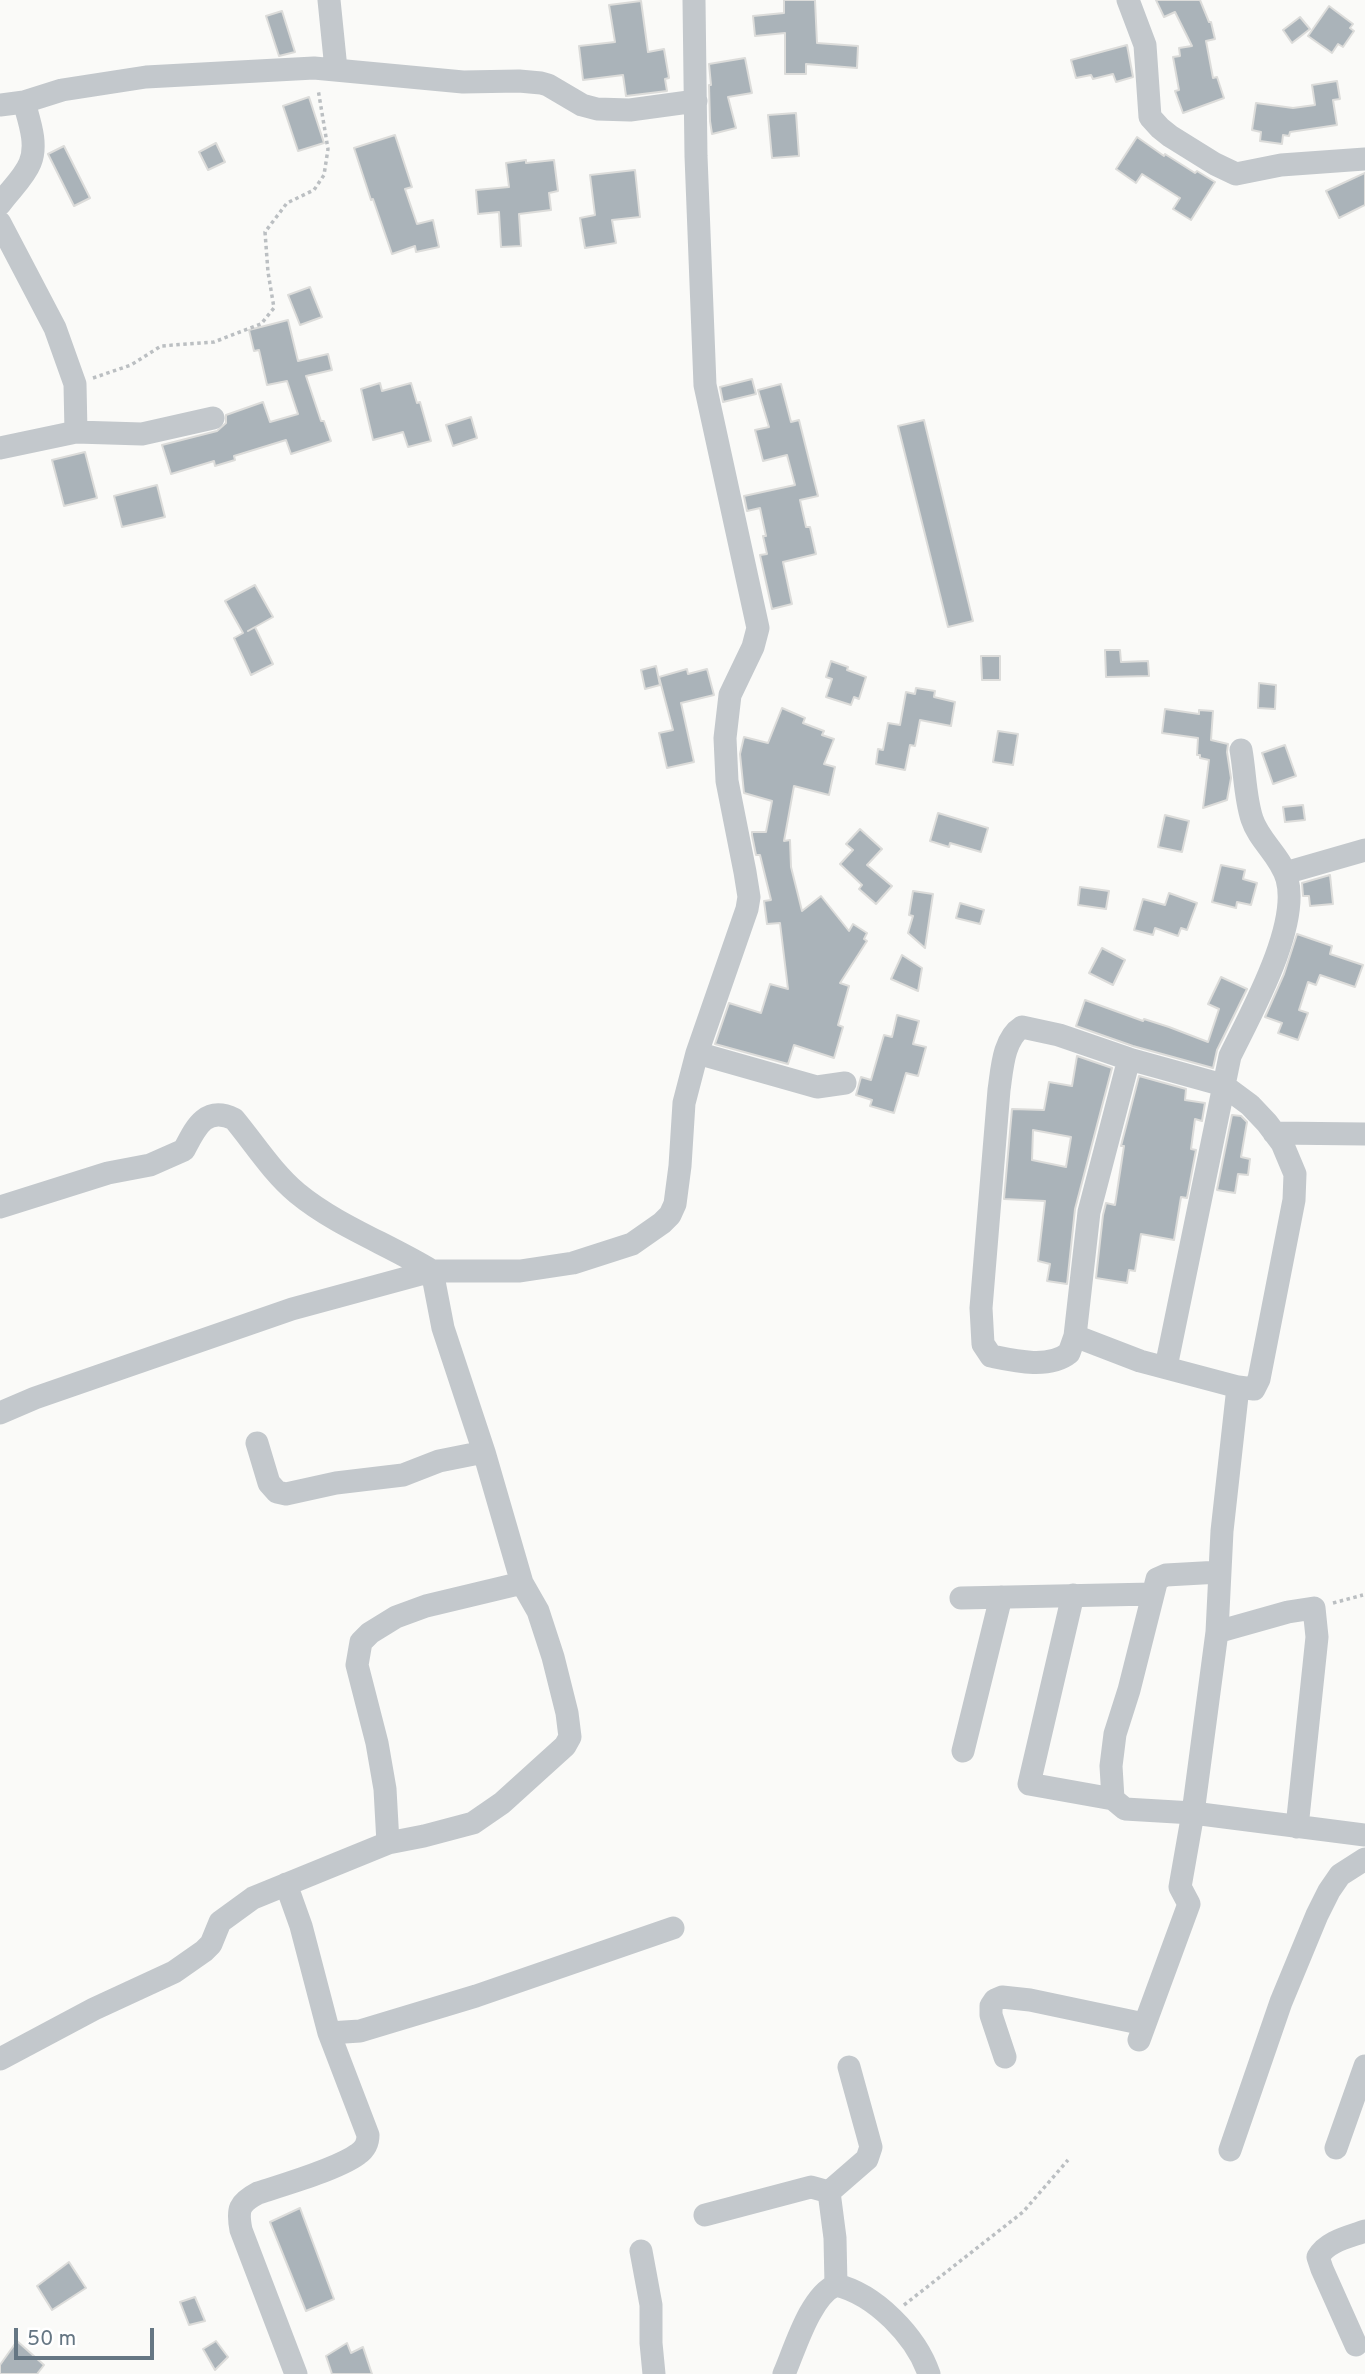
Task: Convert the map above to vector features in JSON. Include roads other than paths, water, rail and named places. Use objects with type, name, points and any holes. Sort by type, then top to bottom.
[{"type":"street","points":[[325,69],[329,0]]},
{"type":"street","points":[[0,1413],[47,1393],[292,1309],[432,1271],[520,1270],[573,1263],[632,1244],[670,1215],[677,1197],[684,1102],[697,1053],[749,897],[727,781],[725,738],[730,695],[753,647],[758,628],[705,385],[696,156],[694,0]]},
{"type":"street","points":[[1128,0],[1145,45],[1150,117],[1170,136],[1236,174],[1281,165],[1365,159]]},
{"type":"street","points":[[0,105],[24,102],[62,90],[146,77],[325,69],[463,82],[541,83],[582,105],[597,109],[630,110],[696,101]]},
{"type":"street","points":[[0,204],[30,165],[33,141],[24,102]]},
{"type":"street","points":[[0,223],[55,328],[75,384],[76,432]]},
{"type":"street","points":[[0,447],[76,432],[142,434],[213,418]]},
{"type":"street","points":[[1166,1367],[1230,1056],[1287,926],[1288,882],[1252,819],[1241,750]]},
{"type":"street","points":[[1284,873],[1365,850]]},
{"type":"street","points":[[1075,1336],[1140,1361],[1254,1389],[1259,1378],[1294,1200],[1295,1174],[1274,1133],[1250,1105],[1223,1085],[1027,1027],[1018,1029],[1003,1059],[981,1308],[983,1344],[991,1356],[1044,1362],[1059,1360],[1069,1353],[1075,1336],[1089,1212],[1129,1059]]},
{"type":"street","points":[[697,1053],[817,1087],[845,1083]]},
{"type":"street","points":[[0,1207],[108,1172],[150,1165],[184,1150],[201,1122],[216,1115],[226,1115],[234,1119],[281,1178],[297,1193],[346,1226],[432,1271]]},
{"type":"street","points":[[1274,1133],[1365,1134]]},
{"type":"street","points":[[0,2059],[94,2009],[174,1972],[204,1951],[211,1944],[220,1922],[253,1898],[388,1843],[474,1823],[502,1803],[568,1741],[570,1737],[567,1713],[554,1657],[538,1611],[522,1583],[484,1452],[443,1328],[432,1271]]},
{"type":"street","points":[[1004,2057],[991,2015],[991,2006],[995,2000],[1002,1997],[1030,2000],[1141,2032],[1189,1904],[1180,1886],[1193,1813],[1217,1632],[1222,1531],[1238,1387]]},
{"type":"street","points":[[257,1443],[269,1483],[277,1492],[286,1494],[336,1483],[402,1475],[439,1461],[484,1452]]},
{"type":"street","points":[[1113,1799],[1111,1766],[1115,1734],[1157,1579],[1166,1575],[1220,1572]]},
{"type":"street","points":[[388,1843],[383,1778],[358,1665],[361,1642],[370,1633],[396,1618],[426,1606],[522,1583]]},
{"type":"street","points":[[961,1598],[1153,1594]]},
{"type":"street","points":[[1073,1595],[1029,1784],[1113,1799],[1125,1809],[1193,1813],[1365,1835]]},
{"type":"street","points":[[963,1751],[1001,1597]]},
{"type":"street","points":[[1217,1632],[1288,1612],[1314,1608],[1317,1637],[1297,1827]]},
{"type":"street","points":[[1230,2150],[1282,2002],[1317,1914],[1340,1875],[1365,1858]]},
{"type":"street","points":[[286,1884],[301,1926],[329,2033],[362,2116],[368,2142],[358,2154],[347,2161],[258,2193],[246,2199],[240,2206],[241,2230],[296,2374]]},
{"type":"street","points":[[329,2033],[360,2031],[476,1996],[673,1928]]},
{"type":"street","points":[[1336,2148],[1365,2066]]},
{"type":"street","points":[[829,2192],[867,2159],[871,2147],[849,2067]]},
{"type":"street","points":[[705,2215],[811,2187],[829,2192]]},
{"type":"street","points":[[829,2192],[835,2238],[836,2285]]},
{"type":"street","points":[[1356,2345],[1318,2257],[1324,2248],[1333,2243],[1365,2231]]},
{"type":"street","points":[[641,2251],[651,2305],[654,2374]]},
{"type":"street","points":[[784,2374],[814,2308],[824,2292],[836,2285],[853,2291],[889,2317],[919,2351],[929,2374]]}]
